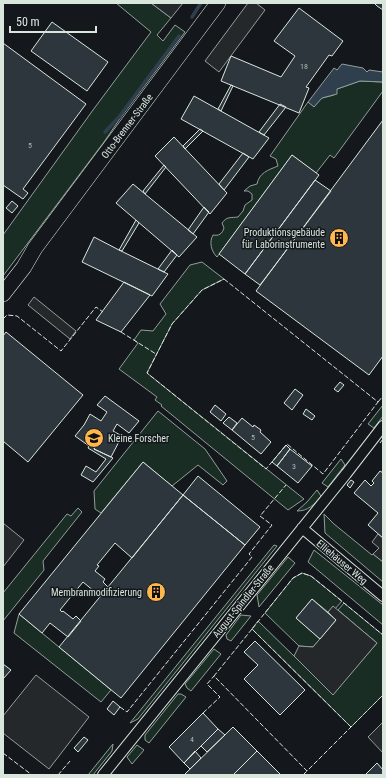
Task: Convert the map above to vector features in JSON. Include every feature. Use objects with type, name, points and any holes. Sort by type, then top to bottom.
[{"type":"main road","name":"Otto-Brenner-Straße","points":[[3,294],[24,267],[35,248],[218,3]]},
{"type":"main road","name":"Otto-Brenner-Straße","points":[[3,284],[20,263],[35,248]]},
{"type":"street","name":"August-Spindler-Straße","points":[[103,775],[383,426]]},
{"type":"street","name":"Elliehäuser Weg","points":[[302,528],[383,596]]},
{"type":"green space","points":[[116,3],[151,3],[171,18],[157,35],[163,41],[175,25],[185,32],[3,276],[3,235],[151,32]]},
{"type":"green space","points":[[360,81],[383,82],[383,91],[334,158],[330,155],[316,173],[292,155],[217,257],[211,246],[213,235],[219,235],[224,228],[222,223],[226,219],[238,217],[243,211],[245,205],[252,200],[252,194],[248,191],[244,191],[250,186],[257,184],[264,172],[278,166],[276,159],[270,156],[308,102],[314,106],[322,98],[334,95],[337,89]]},
{"type":"green space","points":[[202,262],[224,279],[202,290],[172,324],[147,373],[304,499],[288,510],[161,406],[162,405],[155,400],[157,397],[119,369],[138,343],[134,340],[141,330],[153,331],[166,314],[160,304],[190,265]]},
{"type":"green space","points":[[383,405],[383,416],[374,428],[368,424]]},
{"type":"green space","points":[[158,411],[205,449],[227,481],[223,485],[198,465],[172,486],[143,462],[101,513],[95,509],[94,491]]},
{"type":"green space","points":[[341,459],[345,465],[328,487],[322,483]]},
{"type":"green space","points":[[317,490],[321,496],[316,502],[308,509],[297,511],[307,502]]},
{"type":"green space","points":[[78,508],[82,512],[43,561],[44,570],[3,621],[3,593],[67,514],[71,516]]},
{"type":"green space","points":[[324,514],[372,555],[373,554],[383,562],[383,582],[325,533]]},
{"type":"green space","points":[[274,545],[277,546],[138,719],[130,723]]},
{"type":"green space","points":[[314,550],[383,605],[383,625],[308,562]]},
{"type":"green space","points":[[288,557],[295,563],[259,607],[257,595]]},
{"type":"green space","points":[[302,573],[311,576],[342,601],[335,609],[333,607],[328,612],[312,599],[296,618],[320,639],[313,647],[299,646],[265,613],[293,578]]},
{"type":"green space","points":[[344,603],[383,635],[383,695],[351,727],[252,629],[258,621],[333,694],[377,643],[338,610]]},
{"type":"green space","points":[[19,614],[111,690],[101,702],[14,633]]},
{"type":"green space","points":[[241,615],[251,616],[231,641],[227,639],[226,635]]},
{"type":"green space","points":[[214,649],[221,654],[191,691],[185,684]]},
{"type":"green space","points":[[178,694],[186,697],[149,743],[145,740],[145,735]]},
{"type":"green space","points":[[113,744],[112,751],[93,775],[88,775]]},
{"type":"green space","points":[[137,745],[144,750],[132,764],[127,757]]},
{"type":"shaded area","points":[[151,3],[183,3],[171,18]]},
{"type":"shaded area","points":[[248,3],[256,3],[265,10],[219,72],[205,61]]},
{"type":"shaded area","points":[[34,297],[76,331],[70,339],[28,305]]},
{"type":"shaded area","points":[[3,523],[24,540],[3,567]]},
{"type":"shaded area","points":[[378,534],[383,538],[383,562],[373,554],[379,548],[372,542]]},
{"type":"shaded area","points":[[333,606],[377,643],[333,695],[294,656],[299,646],[313,647],[336,620],[328,612]]},
{"type":"shaded area","points":[[36,675],[89,717],[49,769],[3,733],[3,716]]},
{"type":"shaded area","points":[[383,722],[383,753],[368,737]]},
{"type":"water","points":[[342,64],[363,68],[367,72],[369,70],[383,72],[383,82],[360,81],[337,89],[337,94],[322,98],[314,107],[308,102],[334,68],[337,70]]},
{"type":"building","points":[[374,3],[383,3],[383,10],[377,6]]},
{"type":"building","points":[[299,8],[343,41],[332,56],[329,55],[306,87],[309,88],[299,113],[221,81],[231,56],[281,77],[295,56],[274,41]]},
{"type":"building","points":[[52,22],[108,62],[87,91],[31,51]]},
{"type":"building","points":[[3,43],[86,104],[23,189],[28,193],[23,199],[3,185]]},
{"type":"building","points":[[231,85],[233,86],[221,111],[218,109]]},
{"type":"building","points":[[194,96],[269,138],[253,159],[181,119]]},
{"type":"building","points":[[280,104],[286,107],[264,135],[259,132]]},
{"type":"building","name":"Produktionsgebäude für Laborinstrumente","points":[[383,120],[383,356],[369,375],[256,291]]},
{"type":"building","points":[[200,129],[203,131],[185,149],[183,146]]},
{"type":"building","points":[[174,137],[227,193],[210,214],[155,156]]},
{"type":"building","points":[[243,153],[249,157],[224,190],[219,184]]},
{"type":"building","points":[[292,155],[319,175],[245,274],[219,254]]},
{"type":"building","points":[[164,165],[166,167],[145,194],[143,191]]},
{"type":"building","points":[[315,180],[331,191],[260,285],[245,274]]},
{"type":"building","points":[[133,184],[197,237],[179,257],[116,203]]},
{"type":"building","points":[[12,201],[18,206],[12,213],[6,208]]},
{"type":"building","points":[[204,207],[209,212],[193,234],[188,230]]},
{"type":"building","points":[[136,220],[139,223],[122,251],[119,250]]},
{"type":"building","points":[[94,237],[168,274],[152,296],[82,262]]},
{"type":"building","points":[[172,250],[177,255],[164,272],[158,269]]},
{"type":"building","points":[[124,282],[150,295],[121,332],[96,320]]},
{"type":"building","points":[[6,332],[83,395],[28,462],[3,441],[3,336]]},
{"type":"building","points":[[340,382],[344,385],[338,392],[334,389]]},
{"type":"building","points":[[295,389],[303,395],[292,410],[284,403]]},
{"type":"building","points":[[105,396],[139,421],[129,433],[117,424],[113,431],[122,436],[111,457],[94,449],[96,445],[91,442],[89,446],[75,436],[84,425],[90,414],[101,421],[107,412],[97,405]]},
{"type":"building","points":[[215,405],[226,414],[221,421],[210,412]]},
{"type":"building","points":[[306,409],[315,416],[312,420],[303,414]]},
{"type":"building","points":[[229,417],[237,423],[232,430],[223,423]]},
{"type":"building","points":[[242,418],[253,427],[254,425],[261,430],[260,432],[271,442],[261,454],[232,430]]},
{"type":"building","points":[[91,442],[96,445],[94,449],[113,458],[93,482],[81,475],[86,466],[96,472],[106,459],[88,448]]},
{"type":"building","points":[[286,445],[290,449],[277,466],[272,462]]},
{"type":"building","points":[[290,449],[312,466],[298,483],[277,466]]},
{"type":"building","points":[[143,462],[183,495],[132,558],[115,543],[97,565],[99,566],[95,571],[105,579],[103,582],[108,587],[101,597],[83,582],[60,610],[73,619],[76,616],[81,621],[68,637],[50,623],[42,633],[19,614]]},
{"type":"building","points":[[380,471],[383,473],[383,538],[368,525],[378,513],[354,493],[365,480],[371,486],[374,483],[372,481]]},
{"type":"building","points":[[198,476],[260,527],[245,545],[183,495]]},
{"type":"building","points":[[351,480],[354,482],[350,488],[347,485]]},
{"type":"building","name":"Membranmodifizierung","points":[[183,495],[245,545],[121,698],[59,647]]},
{"type":"building","points":[[312,599],[336,620],[320,639],[296,618]]},
{"type":"building","points":[[255,641],[305,690],[280,715],[244,679],[258,665],[244,652]]},
{"type":"building","points":[[3,664],[11,670],[3,679]]},
{"type":"building","points":[[113,701],[120,707],[114,715],[107,709]]},
{"type":"building","points":[[203,713],[218,729],[184,763],[169,747]]},
{"type":"building","points":[[233,727],[257,751],[233,775],[184,775]]},
{"type":"building","points":[[218,729],[225,735],[207,752],[201,746]]},
{"type":"building","points":[[84,737],[88,740],[78,752],[74,748]]},
{"type":"building","points":[[195,751],[201,758],[190,769],[184,763]]},
{"type":"building","points":[[257,751],[281,775],[233,775]]},
{"type":"building","points":[[377,763],[383,770],[383,775],[365,775]]},
{"type":"waterway","points":[[192,17],[201,3]]},
{"type":"waterway","points":[[105,132],[119,117],[179,36]]},
{"type":"fence","points":[[224,279],[378,402],[323,474],[287,444],[266,469],[147,373],[172,324],[202,290],[224,279]]},
{"type":"fence","points":[[3,319],[7,315],[17,316],[61,351],[96,307],[103,312]]},
{"type":"fence","points":[[121,332],[156,354]]},
{"type":"fence","points":[[378,402],[383,396]]},
{"type":"fence","points":[[380,443],[383,439]]},
{"type":"fence","points":[[120,707],[127,712],[252,557],[249,554],[272,525],[260,516],[286,485]]},
{"type":"fence","points":[[351,727],[252,629],[293,578],[302,573],[311,576],[383,635]]},
{"type":"fence","points":[[252,629],[214,676],[307,771],[383,695]]},
{"type":"fence","points":[[203,713],[220,697],[207,684],[214,676]]},
{"type":"fence","points":[[3,753],[32,775]]},
{"type":"fence","points":[[58,775],[70,761]]},
{"type":"fence","points":[[303,775],[307,771]]},
{"type":"place","name":"Produktionsgebäude für Laborinstrumente","points":[[339,238]]},
{"type":"place","name":"Kleine Forscher","points":[[94,438]]},
{"type":"place","name":"Membranmodifizierung","points":[[156,592]]}]
